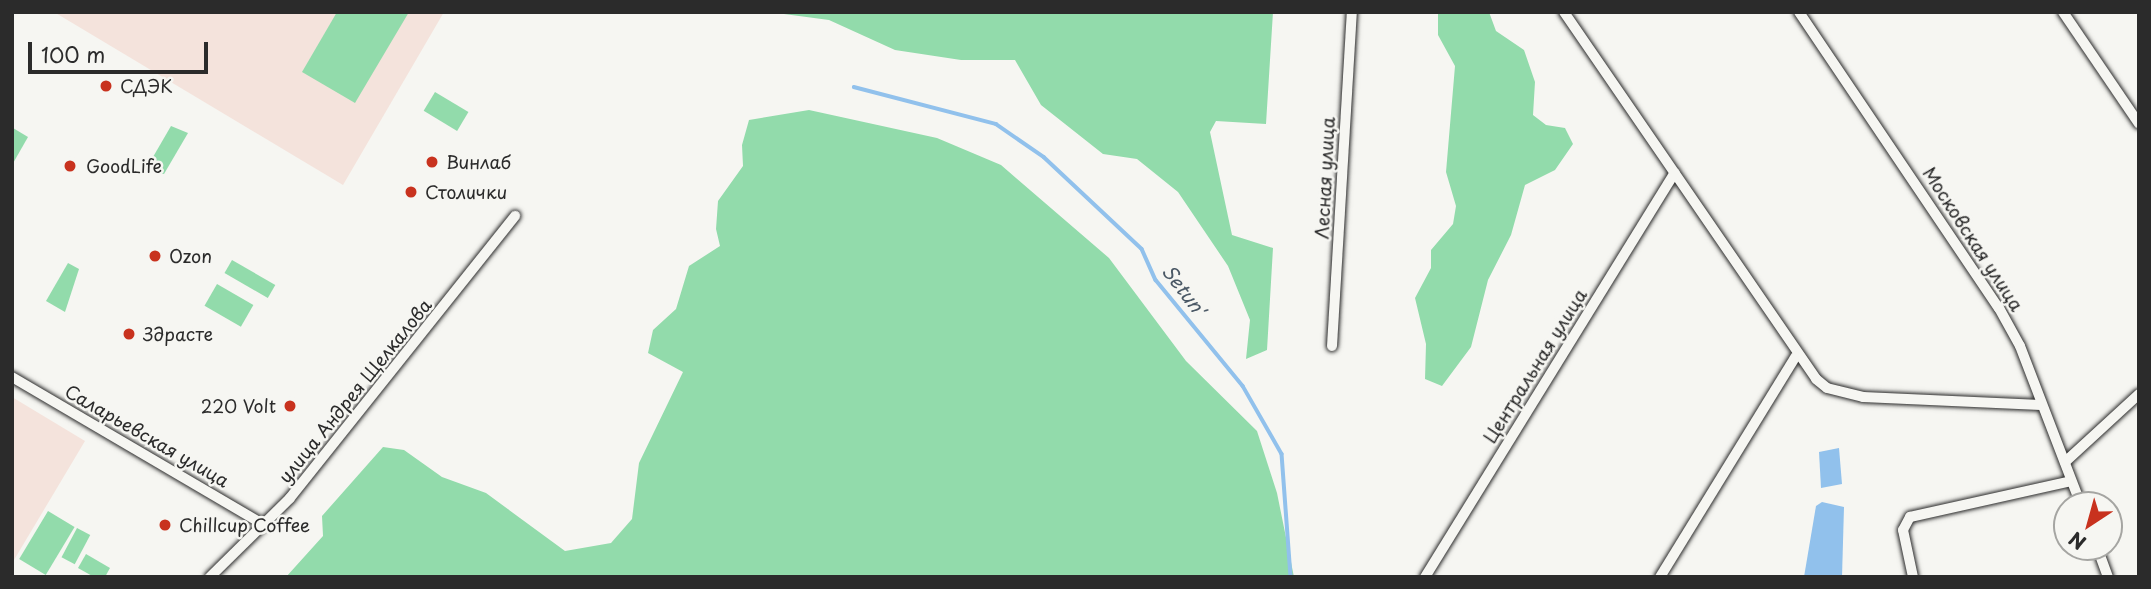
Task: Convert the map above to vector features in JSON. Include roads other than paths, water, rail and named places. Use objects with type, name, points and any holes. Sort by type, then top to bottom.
[{"type":"street","name":"Лесная улица","points":[[1332,346],[1352,12]]},
{"type":"street","name":"Московская улица","points":[[1799,12],[1999,308],[2020,346],[2075,491]]},
{"type":"street","points":[[2063,12],[2139,124]]},
{"type":"street","points":[[1567,13],[1796,356],[1816,379],[1845,394],[2041,405]]},
{"type":"street","name":"Центральная улица","points":[[1425,577],[1675,173]]},
{"type":"street","name":"улица Андрея Щелкалова","points":[[210,577],[264,525],[358,418],[515,216]]},
{"type":"street","points":[[1660,577],[1796,356]]},
{"type":"street","name":"Саларьевская улица","points":[[12,377],[264,525]]},
{"type":"street","points":[[2065,462],[2139,394]]},
{"type":"street","points":[[1913,577],[1903,530],[1910,517],[2071,481]]},
{"type":"water","points":[[1839,448],[1842,484],[1821,488],[1819,452]]},
{"type":"water","points":[[1822,502],[1844,507],[1842,577],[1804,577],[1816,506]]},
{"type":"waterway","name":"Setun'","points":[[854,87],[996,124],[1044,157],[1142,249],[1156,280],[1243,386],[1282,454],[1291,577]]},
{"type":"place","name":"СДЭК","points":[[106,86]]},
{"type":"place","name":"Винлаб","points":[[432,162]]},
{"type":"place","name":"GoodLife","points":[[70,166]]},
{"type":"place","name":"Столички","points":[[411,192]]},
{"type":"place","name":"Ozon","points":[[155,256]]},
{"type":"place","name":"Здрасте","points":[[129,334]]},
{"type":"place","name":"220 Volt","points":[[290,406]]},
{"type":"place","name":"Chillcup Coffee","points":[[165,525]]}]
